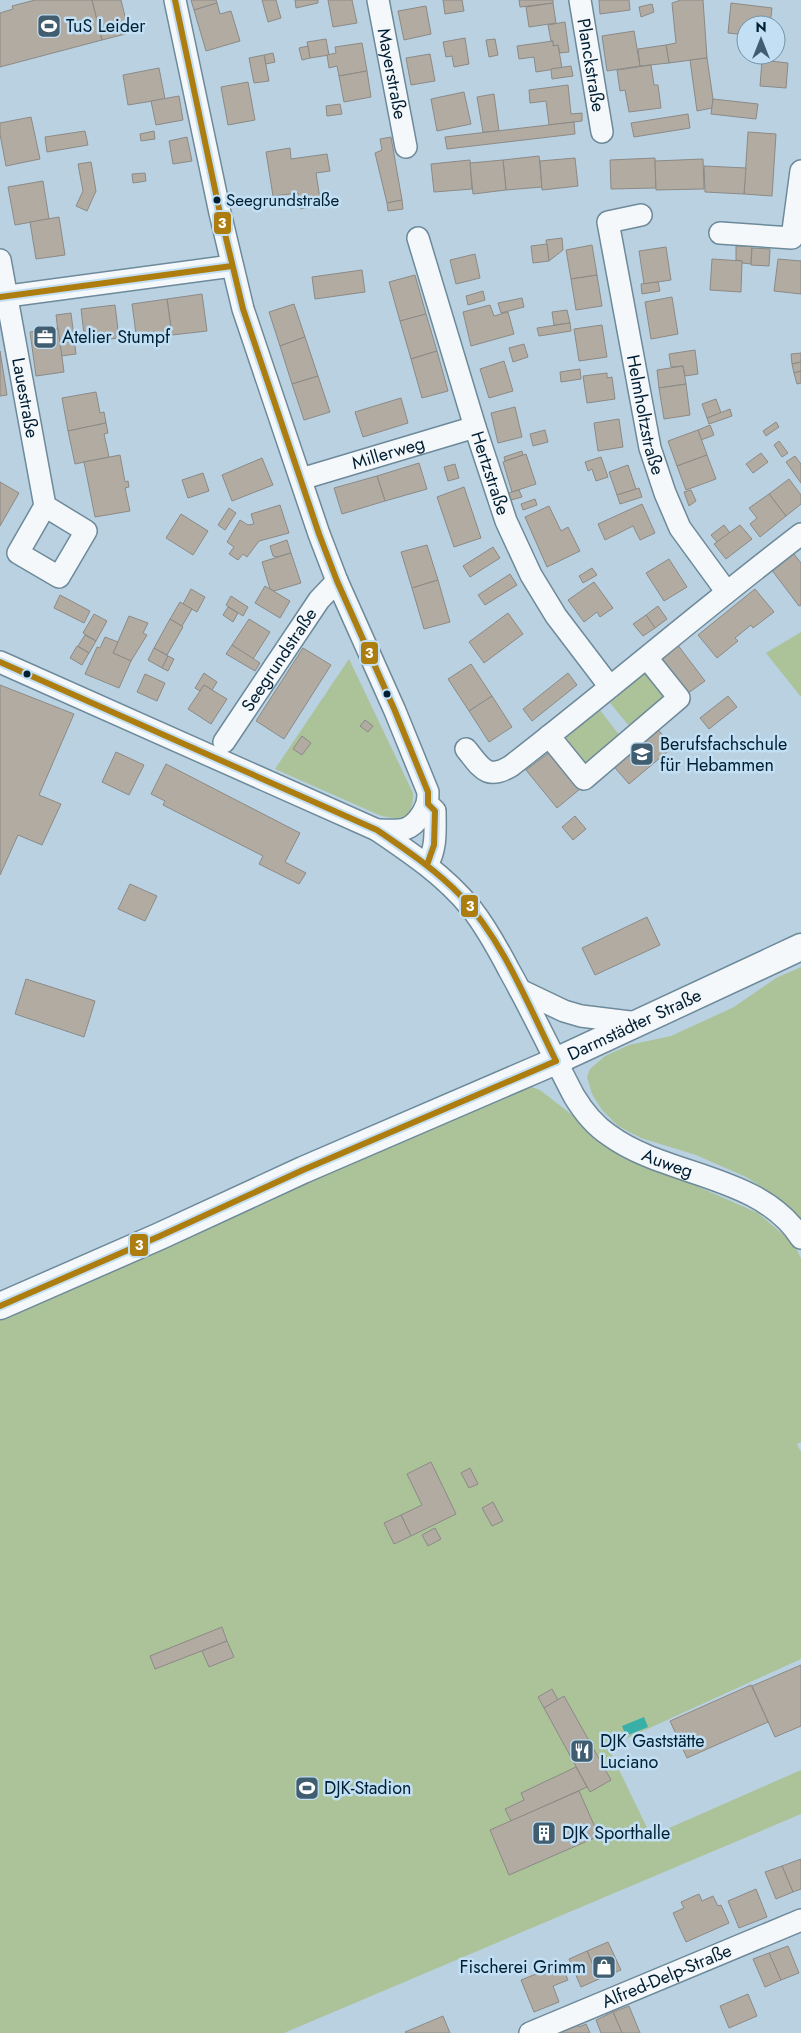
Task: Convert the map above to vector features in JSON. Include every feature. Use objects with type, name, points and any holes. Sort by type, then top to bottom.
[{"type":"main road","name":"Darmstädter Straße","points":[[11,1301],[160,1236],[303,1170],[556,1062],[801,948]]},
{"type":"street","points":[[175,0],[232,266],[243,309],[300,479],[337,581],[428,792],[428,804],[415,824],[410,828],[377,830]]},
{"type":"street","name":"Mayerstraße","points":[[378,0],[406,147]]},
{"type":"street","name":"Planckstraße","points":[[580,0],[602,132]]},
{"type":"street","points":[[720,234],[792,238],[801,171]]},
{"type":"street","name":"Helmholtzstraße","points":[[641,215],[608,222],[650,448],[664,493],[680,528],[726,591]]},
{"type":"street","name":"Hertzstraße","points":[[418,238],[475,427],[506,521],[531,575],[556,616],[610,687]]},
{"type":"street","name":"Lauestraße","points":[[0,260],[3,297],[45,506]]},
{"type":"street","points":[[3,297],[232,266]]},
{"type":"street","name":"Millerweg","points":[[300,479],[475,427]]},
{"type":"street","points":[[466,748],[481,767],[489,773],[495,773],[511,766],[647,658],[726,591],[801,534]]},
{"type":"street","name":"Seegrundstraße","points":[[224,742],[319,600],[337,581]]},
{"type":"street","points":[[549,736],[584,779],[679,698],[647,658]]},
{"type":"street","name":"Auweg","points":[[0,662],[377,830],[427,866],[471,909],[498,949],[556,1062],[584,1111],[609,1136],[642,1154],[737,1189],[760,1201],[788,1222],[801,1238]]},
{"type":"street","points":[[427,866],[434,852],[435,835],[435,810],[428,804]]},
{"type":"street","points":[[517,984],[564,1011],[580,1016],[638,1023]]},
{"type":"street","name":"Alfred-Delp-Straße","points":[[530,2033],[801,1920]]},
{"type":"shaded area","points":[[801,632],[801,697],[766,653]]},
{"type":"shaded area","points":[[349,659],[413,793],[411,808],[405,816],[400,818],[379,815],[275,769]]},
{"type":"shaded area","points":[[645,672],[668,695],[630,727],[610,703]]},
{"type":"shaded area","points":[[600,710],[620,736],[586,766],[563,739]]},
{"type":"shaded area","points":[[801,967],[801,1220],[774,1195],[746,1177],[696,1155],[641,1138],[618,1126],[602,1110],[592,1094],[587,1077],[590,1069],[605,1056],[629,1045],[671,1036],[734,1007],[776,978]]},
{"type":"shaded area","points":[[529,1086],[540,1090],[621,1153],[758,1213],[793,1243],[801,1258],[801,1442],[797,1444],[801,1452],[801,1659],[608,1747],[651,1836],[801,1770],[801,1814],[284,2033],[0,2033],[0,1315]]},
{"type":"shaded area","points":[[644,1717],[648,1727],[626,1736],[622,1726]]},
{"type":"building","name":"TuS Leider","points":[[35,0],[92,0],[102,40],[0,67],[0,13],[13,9],[12,6]]},
{"type":"building","points":[[92,0],[121,0],[129,33],[102,40]]},
{"type":"building","points":[[191,0],[216,0],[217,3],[194,10]]},
{"type":"building","points":[[262,0],[276,0],[281,18],[268,22]]},
{"type":"building","points":[[295,0],[318,0],[318,3],[296,8]]},
{"type":"building","points":[[328,0],[352,0],[357,23],[333,27]]},
{"type":"building","points":[[443,0],[462,0],[464,11],[445,14]]},
{"type":"building","points":[[519,0],[553,0],[553,3],[520,7]]},
{"type":"building","points":[[599,0],[629,0],[630,10],[600,14]]},
{"type":"building","points":[[681,0],[703,0],[707,58],[669,63],[666,45],[676,43],[672,3]]},
{"type":"building","points":[[217,3],[220,14],[231,11],[240,41],[206,51],[194,10]]},
{"type":"building","points":[[553,3],[556,23],[529,27],[526,7]]},
{"type":"building","points":[[731,3],[772,8],[771,15],[736,15],[736,34],[728,33]]},
{"type":"building","points":[[652,4],[654,12],[641,17],[639,7]]},
{"type":"building","points":[[426,6],[431,34],[404,40],[398,11]]},
{"type":"building","points":[[565,22],[569,52],[560,53],[558,45],[553,46],[548,25]]},
{"type":"building","points":[[634,31],[640,66],[607,71],[602,36]]},
{"type":"building","points":[[465,38],[469,64],[454,67],[452,56],[446,57],[443,42]]},
{"type":"building","points":[[326,39],[329,55],[310,58],[307,42]]},
{"type":"building","points":[[495,39],[498,55],[489,57],[486,40]]},
{"type":"building","points":[[553,41],[553,46],[558,45],[562,68],[536,72],[534,57],[519,59],[517,46]]},
{"type":"building","points":[[362,43],[367,71],[339,76],[337,66],[329,68],[327,55],[336,53],[335,47]]},
{"type":"building","points":[[666,45],[669,63],[640,66],[638,49]]},
{"type":"building","points":[[308,46],[310,58],[302,60],[299,48]]},
{"type":"building","points":[[273,53],[275,62],[266,64],[264,55]]},
{"type":"building","points":[[430,54],[435,81],[411,85],[406,58]]},
{"type":"building","points":[[264,55],[269,81],[254,83],[249,58]]},
{"type":"building","points":[[707,58],[713,99],[712,108],[697,111],[690,60]]},
{"type":"building","points":[[786,63],[788,63],[786,88],[760,86],[762,65],[786,65]]},
{"type":"building","points":[[651,65],[654,85],[658,85],[661,108],[629,112],[625,90],[620,91],[617,70]]},
{"type":"building","points":[[571,66],[573,76],[552,79],[551,69]]},
{"type":"building","points":[[159,68],[165,99],[128,105],[123,75]]},
{"type":"building","points":[[367,71],[371,97],[344,102],[339,76]]},
{"type":"building","points":[[248,82],[255,120],[228,125],[221,87]]},
{"type":"building","points":[[568,85],[571,114],[582,113],[582,121],[549,125],[546,101],[530,103],[529,90]]},
{"type":"building","points":[[464,92],[471,124],[437,131],[431,99]]},
{"type":"building","points":[[494,94],[499,131],[483,132],[477,97]]},
{"type":"building","points":[[179,96],[183,120],[156,125],[151,101]]},
{"type":"building","points":[[713,99],[758,104],[756,119],[711,114]]},
{"type":"building","points":[[340,104],[342,114],[327,116],[326,106]]},
{"type":"building","points":[[688,114],[690,128],[634,137],[631,123]]},
{"type":"building","points":[[31,117],[40,159],[6,166],[0,134],[0,123]]},
{"type":"building","points":[[574,122],[575,134],[447,149],[445,137]]},
{"type":"building","points":[[85,131],[88,145],[47,152],[45,137]]},
{"type":"building","points":[[154,131],[155,139],[141,141],[140,134]]},
{"type":"building","points":[[748,132],[776,134],[772,196],[744,194]]},
{"type":"building","points":[[187,137],[192,161],[173,164],[169,141]]},
{"type":"building","points":[[391,137],[402,200],[387,203],[375,153],[382,150],[380,139]]},
{"type":"building","points":[[290,148],[291,159],[327,154],[330,171],[316,173],[321,205],[300,209],[298,193],[273,196],[266,152]]},
{"type":"building","points":[[539,156],[542,187],[506,190],[503,160]]},
{"type":"building","points":[[575,158],[578,186],[542,190],[540,161]]},
{"type":"building","points":[[655,158],[656,188],[611,189],[610,160]]},
{"type":"building","points":[[703,159],[704,189],[656,190],[655,161]]},
{"type":"building","points":[[470,160],[472,189],[434,192],[431,164]]},
{"type":"building","points":[[503,160],[506,190],[473,194],[470,163]]},
{"type":"building","points":[[91,162],[96,191],[87,211],[76,206],[83,191],[78,164]]},
{"type":"building","points":[[704,166],[746,168],[744,194],[705,192]]},
{"type":"building","points":[[145,173],[146,181],[133,183],[132,174]]},
{"type":"building","points":[[43,181],[49,219],[15,225],[8,187]]},
{"type":"building","points":[[402,200],[403,209],[388,211],[387,203]]},
{"type":"building","points":[[59,217],[65,255],[36,259],[30,222]]},
{"type":"building","points":[[562,238],[563,250],[549,261],[546,240]]},
{"type":"building","points":[[547,244],[549,261],[533,263],[531,246]]},
{"type":"building","points":[[592,245],[597,275],[571,279],[566,250]]},
{"type":"building","points":[[736,246],[752,246],[751,264],[736,260]]},
{"type":"building","points":[[666,247],[671,280],[644,284],[639,251]]},
{"type":"building","points":[[752,248],[770,249],[769,266],[751,265]]},
{"type":"building","points":[[475,254],[480,278],[456,284],[450,260]]},
{"type":"building","points":[[712,259],[742,261],[741,292],[710,290]]},
{"type":"building","points":[[778,259],[801,261],[801,294],[774,291]]},
{"type":"building","points":[[362,270],[365,292],[315,299],[312,277]]},
{"type":"building","points":[[415,275],[426,314],[400,321],[389,282]]},
{"type":"building","points":[[597,275],[602,306],[576,310],[571,279]]},
{"type":"building","points":[[658,282],[660,291],[642,294],[641,284]]},
{"type":"building","points":[[483,291],[485,300],[468,305],[466,296]]},
{"type":"building","points":[[202,294],[207,331],[172,335],[167,299]]},
{"type":"building","points":[[672,297],[678,334],[651,339],[645,302]]},
{"type":"building","points":[[522,298],[524,307],[501,313],[498,303]]},
{"type":"building","points":[[167,299],[172,335],[137,341],[132,304]]},
{"type":"building","points":[[294,304],[305,337],[280,346],[269,312]]},
{"type":"building","points":[[115,305],[119,338],[85,342],[81,309]]},
{"type":"building","points":[[490,305],[494,316],[508,312],[514,334],[471,346],[463,312]]},
{"type":"building","points":[[567,310],[570,323],[554,325],[552,312]]},
{"type":"building","points":[[71,313],[76,354],[61,356],[56,315]]},
{"type":"building","points":[[426,314],[437,351],[411,359],[400,321]]},
{"type":"building","points":[[570,323],[571,331],[539,336],[537,328]]},
{"type":"building","points":[[602,325],[607,357],[579,361],[574,329]]},
{"type":"building","points":[[58,328],[64,372],[36,376],[30,332]]},
{"type":"building","points":[[305,337],[318,376],[292,384],[280,346]]},
{"type":"building","points":[[524,344],[528,357],[513,362],[509,348]]},
{"type":"building","points":[[695,350],[698,374],[685,376],[683,366],[671,367],[669,354]]},
{"type":"building","points":[[0,351],[7,395],[0,396]]},
{"type":"building","points":[[437,351],[448,391],[422,398],[411,359]]},
{"type":"building","points":[[801,353],[801,362],[792,364],[791,354]]},
{"type":"building","points":[[504,361],[513,391],[489,398],[480,369]]},
{"type":"building","points":[[801,362],[801,371],[794,373],[792,364]]},
{"type":"building","points":[[683,366],[686,384],[659,388],[657,370]]},
{"type":"building","points":[[580,369],[581,379],[561,382],[560,372]]},
{"type":"building","points":[[801,371],[801,383],[797,384],[794,373]]},
{"type":"building","points":[[607,373],[607,378],[612,377],[615,399],[587,403],[583,376]]},
{"type":"building","points":[[318,376],[330,412],[304,420],[292,384]]},
{"type":"building","points":[[686,384],[690,415],[664,419],[659,388]]},
{"type":"building","points":[[96,392],[100,413],[104,412],[106,423],[68,431],[62,398]]},
{"type":"building","points":[[401,398],[408,423],[363,437],[355,412]]},
{"type":"building","points":[[716,399],[721,413],[707,418],[702,404]]},
{"type":"building","points":[[515,407],[522,437],[498,443],[491,413]]},
{"type":"building","points":[[730,409],[732,416],[709,424],[707,418]]},
{"type":"building","points":[[619,419],[623,447],[598,451],[594,423]]},
{"type":"building","points":[[776,422],[779,427],[766,436],[763,431]]},
{"type":"building","points":[[106,423],[108,433],[104,434],[109,457],[75,464],[68,431]]},
{"type":"building","points":[[710,425],[714,435],[701,440],[698,430]]},
{"type":"building","points":[[545,430],[548,442],[533,446],[530,434]]},
{"type":"building","points":[[698,430],[707,455],[677,466],[668,441]]},
{"type":"building","points":[[779,441],[788,453],[782,457],[774,445]]},
{"type":"building","points":[[522,451],[523,455],[505,461],[504,457]]},
{"type":"building","points":[[761,453],[768,462],[753,473],[746,464]]},
{"type":"building","points":[[526,454],[536,484],[512,492],[503,462]]},
{"type":"building","points":[[120,455],[125,482],[128,481],[129,487],[125,488],[130,511],[95,517],[84,462]]},
{"type":"building","points":[[707,455],[716,479],[686,490],[677,466]]},
{"type":"building","points":[[795,456],[801,464],[801,483],[786,462]]},
{"type":"building","points":[[601,457],[608,477],[596,481],[592,469],[588,471],[585,462]]},
{"type":"building","points":[[262,458],[273,485],[232,501],[222,475]]},
{"type":"building","points":[[419,463],[427,489],[385,501],[377,476]]},
{"type":"building","points":[[455,464],[459,478],[448,481],[444,467]]},
{"type":"building","points":[[628,465],[636,489],[617,495],[609,472]]},
{"type":"building","points":[[203,473],[209,491],[188,498],[182,480]]},
{"type":"building","points":[[377,476],[385,501],[342,514],[334,488]]},
{"type":"building","points":[[789,479],[801,495],[801,504],[786,516],[769,494]]},
{"type":"building","points":[[0,482],[19,493],[0,526]]},
{"type":"building","points":[[464,487],[481,538],[454,547],[437,497]]},
{"type":"building","points":[[639,488],[642,497],[620,504],[617,495]]},
{"type":"building","points":[[519,490],[522,497],[507,501],[505,494]]},
{"type":"building","points":[[691,490],[696,501],[689,506],[684,492]]},
{"type":"building","points":[[769,494],[786,516],[760,537],[750,524],[757,518],[749,508]]},
{"type":"building","points":[[535,499],[537,505],[523,510],[521,504]]},
{"type":"building","points":[[642,504],[655,533],[640,540],[633,526],[605,540],[598,524]]},
{"type":"building","points":[[280,505],[289,533],[259,541],[247,557],[243,554],[238,560],[229,554],[234,547],[227,542],[240,520],[248,525],[254,524],[251,514]]},
{"type":"building","points":[[549,506],[561,531],[568,527],[580,551],[547,567],[525,517]]},
{"type":"building","points":[[229,508],[236,513],[225,530],[218,525]]},
{"type":"building","points":[[181,514],[208,531],[193,555],[166,538]]},
{"type":"building","points":[[724,525],[730,533],[717,542],[711,535]]},
{"type":"building","points":[[740,525],[752,539],[726,559],[714,544]]},
{"type":"building","points":[[287,540],[291,553],[277,557],[273,556],[270,546]]},
{"type":"building","points":[[427,545],[438,580],[412,588],[401,552]]},
{"type":"building","points":[[493,547],[500,558],[470,577],[463,566]]},
{"type":"building","points":[[291,553],[301,583],[274,591],[270,589],[262,562]]},
{"type":"building","points":[[793,553],[801,563],[801,605],[799,606],[771,569]]},
{"type":"building","points":[[669,559],[687,587],[664,601],[646,573]]},
{"type":"building","points":[[592,568],[597,575],[583,583],[579,576]]},
{"type":"building","points":[[510,574],[517,585],[485,605],[478,595]]},
{"type":"building","points":[[438,580],[450,622],[424,629],[412,588]]},
{"type":"building","points":[[594,582],[613,608],[600,617],[597,612],[584,622],[568,600]]},
{"type":"building","points":[[265,586],[290,601],[280,618],[255,603]]},
{"type":"building","points":[[191,589],[205,597],[197,612],[183,604]]},
{"type":"building","points":[[755,589],[774,612],[753,628],[751,625],[735,638],[738,641],[717,658],[698,635]]},
{"type":"building","points":[[60,595],[90,611],[84,623],[54,608]]},
{"type":"building","points":[[231,596],[248,607],[243,616],[226,605]]},
{"type":"building","points":[[180,602],[192,609],[182,626],[170,619]]},
{"type":"building","points":[[658,606],[667,619],[655,628],[646,615]]},
{"type":"building","points":[[228,607],[238,613],[233,622],[223,615]]},
{"type":"building","points":[[508,613],[523,634],[484,663],[469,642]]},
{"type":"building","points":[[94,614],[107,621],[96,641],[83,633]]},
{"type":"building","points":[[646,615],[655,628],[643,636],[633,624]]},
{"type":"building","points":[[129,616],[148,623],[143,633],[147,635],[131,661],[113,653]]},
{"type":"building","points":[[170,619],[183,627],[167,655],[154,648]]},
{"type":"building","points":[[249,619],[270,632],[253,659],[232,645]]},
{"type":"building","points":[[85,635],[96,641],[89,653],[78,646]]},
{"type":"building","points":[[105,637],[118,642],[113,653],[131,661],[119,688],[85,674],[97,647],[100,648]]},
{"type":"building","points":[[677,644],[705,681],[684,696],[656,659]]},
{"type":"building","points":[[232,645],[260,663],[255,671],[226,654]]},
{"type":"building","points":[[77,646],[89,653],[82,665],[70,658]]},
{"type":"building","points":[[154,648],[168,656],[162,668],[148,660]]},
{"type":"building","points":[[303,648],[331,665],[284,739],[256,721]]},
{"type":"building","points":[[168,656],[174,659],[168,671],[162,668]]},
{"type":"building","points":[[471,664],[492,696],[469,711],[448,679]]},
{"type":"building","points":[[204,673],[217,682],[212,690],[204,685],[200,691],[195,688]]},
{"type":"building","points":[[568,673],[577,685],[532,721],[523,709]]},
{"type":"building","points":[[145,674],[165,683],[157,701],[137,692]]},
{"type":"building","points":[[0,685],[74,714],[39,795],[61,804],[42,845],[18,835],[0,875]]},
{"type":"building","points":[[204,685],[227,699],[211,724],[188,709]]},
{"type":"building","points":[[492,696],[512,727],[489,742],[469,711]]},
{"type":"building","points":[[728,696],[737,707],[709,729],[700,718]]},
{"type":"building","points":[[365,720],[373,726],[368,732],[360,726]]},
{"type":"building","name":"Berufsfachschule für Hebammen","points":[[654,725],[673,747],[629,784],[610,762]]},
{"type":"building","points":[[302,736],[311,743],[302,755],[293,749]]},
{"type":"building","points":[[116,752],[144,765],[129,795],[102,782]]},
{"type":"building","points":[[550,752],[580,789],[557,808],[526,770]]},
{"type":"building","points":[[166,764],[300,833],[285,862],[306,873],[299,884],[259,864],[263,856],[163,805],[165,801],[151,794]]},
{"type":"building","points":[[575,816],[586,829],[573,840],[562,827]]},
{"type":"building","points":[[130,884],[157,896],[145,921],[118,909]]},
{"type":"building","points":[[647,917],[660,945],[595,975],[582,948]]},
{"type":"building","points":[[26,979],[95,1001],[84,1037],[15,1014]]},
{"type":"building","points":[[431,1462],[456,1514],[411,1536],[401,1515],[422,1505],[407,1474]]},
{"type":"building","points":[[470,1468],[478,1484],[469,1488],[461,1473]]},
{"type":"building","points":[[493,1502],[503,1521],[492,1526],[482,1508]]},
{"type":"building","points":[[401,1515],[411,1536],[394,1544],[384,1523]]},
{"type":"building","points":[[435,1528],[441,1539],[428,1546],[422,1535]]},
{"type":"building","points":[[222,1627],[227,1641],[155,1669],[150,1656]]},
{"type":"building","points":[[227,1641],[234,1657],[209,1667],[202,1651]]},
{"type":"building","points":[[801,1665],[801,1726],[775,1737],[752,1686]]},
{"type":"building","points":[[751,1685],[768,1722],[687,1758],[670,1721]]},
{"type":"building","points":[[552,1689],[558,1700],[544,1708],[538,1697]]},
{"type":"building","points":[[564,1696],[611,1780],[590,1792],[544,1708]]},
{"type":"building","points":[[576,1767],[587,1787],[511,1821],[505,1809],[524,1800],[521,1793]]},
{"type":"building","name":"DJK Sporthalle","points":[[579,1791],[599,1836],[509,1875],[490,1830]]},
{"type":"building","points":[[801,1859],[801,1889],[793,1892],[782,1866]]},
{"type":"building","points":[[782,1866],[793,1892],[776,1899],[765,1872]]},
{"type":"building","points":[[756,1889],[767,1917],[739,1928],[728,1901]]},
{"type":"building","points":[[699,1894],[702,1901],[713,1896],[718,1906],[721,1905],[729,1923],[686,1942],[673,1913],[684,1908],[681,1902]]},
{"type":"building","points":[[608,1942],[621,1970],[599,1979],[587,1951]]},
{"type":"building","points":[[788,1946],[799,1973],[781,1980],[769,1953]]},
{"type":"building","points":[[587,1951],[599,1979],[581,1987],[569,1959]]},
{"type":"building","points":[[769,1953],[781,1980],[765,1987],[753,1959]]},
{"type":"building","points":[[561,1964],[568,1980],[553,1986],[559,2002],[534,2012],[521,1980]]},
{"type":"building","points":[[748,1994],[757,2016],[729,2028],[720,2006]]},
{"type":"building","points":[[629,2006],[640,2033],[622,2033],[613,2012]]},
{"type":"building","points":[[613,2012],[622,2033],[601,2033],[596,2020]]},
{"type":"building","points":[[443,2016],[450,2033],[405,2032]]},
{"type":"building","points":[[586,2024],[590,2033],[557,2033],[578,2025],[579,2027]]},
{"type":"transit line","name":"3","points":[[175,0],[220,213],[243,309],[319,534],[337,581],[395,711],[428,792],[428,804],[435,811],[434,845],[427,865]]},
{"type":"transit line","name":"3","points":[[0,297],[232,266]]},
{"type":"transit line","name":"3","points":[[0,662],[377,830],[410,853],[461,896],[490,933],[514,975],[556,1061]]},
{"type":"transit line","name":"3","points":[[0,1306],[160,1236],[303,1170],[556,1061]]},
{"type":"place","name":"TuS Leider","points":[[49,26]]},
{"type":"place","name":"Seegrundstraße","points":[[217,200]]},
{"type":"place","name":"Atelier Stumpf","points":[[45,337]]},
{"type":"place","name":"Berufsfachschule für Hebammen","points":[[642,754]]},
{"type":"place","name":"DJK Gaststätte Luciano","points":[[582,1751]]},
{"type":"place","name":"DJK-Stadion","points":[[307,1788]]},
{"type":"place","name":"DJK Sporthalle","points":[[544,1833]]},
{"type":"place","name":"Fischerei Grimm","points":[[604,1967]]}]
